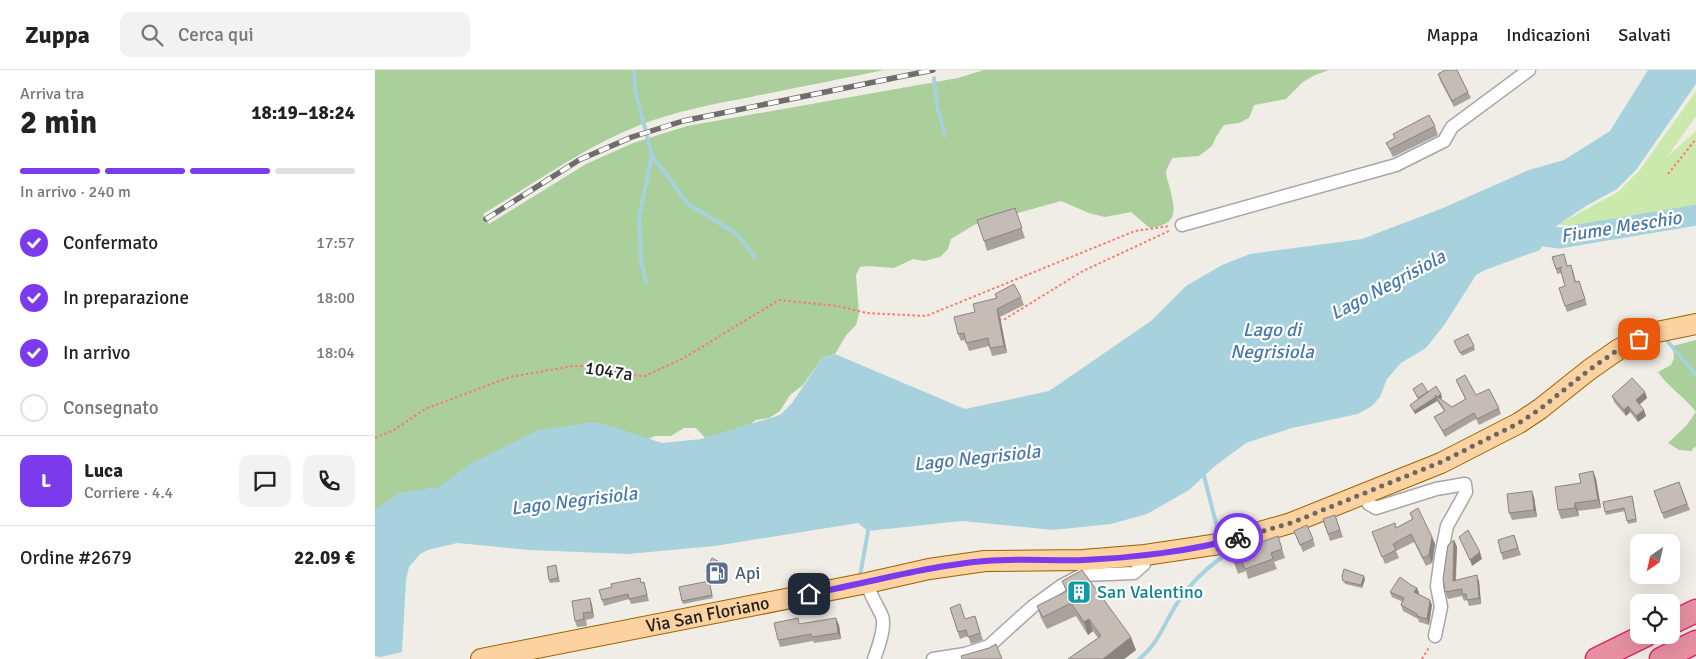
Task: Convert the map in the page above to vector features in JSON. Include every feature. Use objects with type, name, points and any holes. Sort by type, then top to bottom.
[{"type":"highway","points":[[1680,619],[1696,611]]},
{"type":"highway","points":[[1661,659],[1696,642]]},
{"type":"highway","points":[[1597,659],[1630,643]]},
{"type":"main road","name":"Via San Floriano","points":[[481,659],[867,583],[929,569],[985,561],[1031,559],[1083,560],[1145,555],[1221,543],[1291,523],[1441,462],[1519,423],[1619,349],[1657,332],[1696,324]]},
{"type":"street","points":[[1182,225],[1396,165],[1444,141],[1452,127],[1529,70]]},
{"type":"street","points":[[1362,494],[1369,504],[1377,508],[1436,489],[1465,484],[1466,492],[1447,526],[1441,556],[1437,586],[1441,607],[1440,622],[1435,636]]},
{"type":"street","points":[[933,659],[965,654],[989,646],[1032,607],[1061,586],[1082,575],[1134,573],[1144,564],[1145,555]]},
{"type":"street","points":[[867,583],[883,618],[881,639],[874,659]]},
{"type":"path","points":[[1668,174],[1696,139]]},
{"type":"path","name":"1047a","points":[[375,438],[394,430],[425,410],[510,376],[573,366],[597,366],[622,374],[645,376],[683,359],[779,300],[837,306],[867,313],[927,316],[1135,231],[1182,225]]},
{"type":"path","points":[[997,321],[1005,319],[1083,271],[1182,225]]},
{"type":"path","points":[[1422,659],[1435,636]]},
{"type":"green space","points":[[375,70],[884,70],[695,108],[640,125],[579,155],[483,214],[489,224],[586,164],[633,143],[687,126],[958,78],[984,70],[1329,70],[1303,82],[1286,99],[1254,105],[1249,118],[1239,123],[1224,125],[1212,146],[1199,156],[1172,158],[1166,173],[1173,201],[1173,214],[1171,219],[1160,226],[1150,228],[1131,212],[1105,217],[1089,213],[1061,201],[974,225],[951,239],[948,249],[940,257],[924,261],[913,259],[894,268],[860,267],[856,275],[859,314],[856,325],[847,334],[835,354],[822,358],[803,385],[790,395],[780,411],[769,418],[756,420],[741,431],[708,441],[696,428],[684,428],[671,436],[655,436],[642,442],[375,518]]},
{"type":"green space","points":[[1696,91],[1696,116],[1667,157],[1696,131],[1696,209],[1580,229],[1559,224],[1618,192],[1639,171]]},
{"type":"green space","points":[[1696,340],[1696,412],[1658,372],[1671,365],[1674,358],[1673,346]]},
{"type":"green space","points":[[1696,412],[1696,447],[1692,451],[1679,450],[1668,443],[1686,426]]},
{"type":"water","name":"Lago di Negrisiola","points":[[1648,70],[1696,70],[1696,84],[1636,170],[1617,189],[1586,206],[1549,231],[1540,250],[1476,275],[1445,324],[1426,348],[1401,363],[1387,379],[1380,397],[1372,406],[1358,414],[1292,428],[1246,443],[1215,466],[1189,490],[1147,514],[1111,524],[1053,530],[962,521],[868,531],[858,523],[715,546],[628,554],[530,550],[457,543],[428,550],[420,554],[409,567],[406,580],[402,652],[381,657],[375,656],[375,510],[399,493],[439,487],[472,463],[538,430],[594,422],[662,443],[701,439],[780,415],[792,403],[822,358],[835,354],[965,409],[1049,391],[1151,321],[1186,286],[1222,265],[1250,254],[1362,239],[1443,208],[1529,170],[1564,160],[1610,131]]},
{"type":"building","points":[[1445,70],[1457,70],[1468,92],[1452,101],[1438,74]]},
{"type":"building","points":[[1429,115],[1435,126],[1390,149],[1386,143],[1395,138],[1393,134]]},
{"type":"building","points":[[1015,208],[1022,228],[984,241],[977,220]]},
{"type":"building","points":[[1564,254],[1567,266],[1571,265],[1575,282],[1579,281],[1585,299],[1565,306],[1559,288],[1565,286],[1560,268],[1562,267],[1556,269],[1552,257]]},
{"type":"building","points":[[1014,284],[1021,297],[997,309],[1004,346],[990,348],[988,338],[966,343],[964,333],[958,334],[954,317],[975,312],[973,304],[997,298],[995,294]]},
{"type":"building","points":[[1468,334],[1474,346],[1460,353],[1454,341]]},
{"type":"building","points":[[1465,375],[1476,395],[1489,389],[1499,408],[1477,419],[1474,413],[1443,431],[1434,417],[1445,411],[1435,395],[1452,407],[1466,399],[1456,380]]},
{"type":"building","points":[[1632,378],[1645,392],[1636,400],[1644,410],[1636,416],[1628,406],[1624,410],[1612,396]]},
{"type":"building","points":[[1422,383],[1428,392],[1418,398],[1413,389]]},
{"type":"building","points":[[1436,386],[1441,394],[1437,397],[1435,395],[1436,397],[1414,411],[1410,405]]},
{"type":"building","points":[[1593,471],[1598,500],[1575,503],[1575,508],[1558,510],[1555,487],[1581,483],[1579,474]]},
{"type":"building","points":[[1679,482],[1687,504],[1662,513],[1654,491]]},
{"type":"building","points":[[1532,491],[1534,510],[1509,513],[1507,494]]},
{"type":"building","points":[[1632,496],[1636,519],[1627,521],[1624,508],[1605,512],[1603,502]]},
{"type":"building","points":[[1418,508],[1432,537],[1429,555],[1423,558],[1411,534],[1393,544],[1396,550],[1382,557],[1372,532],[1395,523],[1396,528],[1413,519],[1410,513]]},
{"type":"building","points":[[1335,515],[1340,530],[1328,534],[1323,519]]},
{"type":"building","points":[[1307,525],[1313,539],[1300,545],[1294,531]]},
{"type":"building","points":[[1468,530],[1480,552],[1470,560],[1459,537]]},
{"type":"building","points":[[1514,535],[1518,548],[1501,553],[1498,540]]},
{"type":"building","points":[[1278,536],[1282,549],[1271,553],[1273,559],[1245,569],[1242,562],[1235,564],[1231,553]]},
{"type":"building","points":[[1454,540],[1453,581],[1477,575],[1479,598],[1467,600],[1466,594],[1462,594],[1462,589],[1445,592],[1443,579],[1448,545]]},
{"type":"building","points":[[712,558],[727,566],[719,580],[705,571]]},
{"type":"building","points":[[556,565],[558,578],[549,580],[547,567]]},
{"type":"building","points":[[1344,569],[1364,576],[1361,585],[1343,581]]},
{"type":"building","points":[[1082,570],[1131,637],[1103,659],[1068,659],[1101,636],[1089,619],[1084,622],[1071,603],[1043,617],[1037,606],[1067,591],[1062,581]]},
{"type":"building","points":[[1400,577],[1417,588],[1414,592],[1430,600],[1427,619],[1417,616],[1417,614],[1401,605],[1404,598],[1390,592]]},
{"type":"building","points":[[640,578],[641,583],[644,582],[647,595],[629,599],[628,594],[602,600],[599,590],[612,587],[611,584]]},
{"type":"building","points":[[709,581],[712,595],[682,601],[679,587]]},
{"type":"building","points":[[590,598],[592,612],[583,613],[584,619],[575,621],[572,601]]},
{"type":"building","points":[[960,604],[965,619],[975,616],[980,633],[968,637],[966,630],[958,632],[950,608]]},
{"type":"building","points":[[798,618],[799,624],[836,618],[838,633],[812,637],[811,634],[778,640],[774,623]]},
{"type":"building","points":[[996,644],[1002,659],[962,659],[961,656],[989,648]]},
{"type":"waterway","points":[[634,70],[635,90],[652,155],[639,218],[641,259],[646,282]]},
{"type":"waterway","points":[[934,78],[937,106],[945,135]]},
{"type":"waterway","points":[[652,155],[687,203],[738,235],[755,257]]},
{"type":"waterway","name":"Fiume Meschio","points":[[1532,213],[1544,236],[1560,238],[1696,215]]},
{"type":"waterway","points":[[1664,337],[1696,375]]},
{"type":"waterway","points":[[1204,476],[1220,539]]},
{"type":"waterway","points":[[860,576],[868,531]]},
{"type":"waterway","points":[[1139,659],[1156,640],[1183,595],[1209,567],[1221,558],[1223,550]]},
{"type":"railway","points":[[486,219],[579,160],[632,137],[683,121],[933,70]]},
{"type":"way so far","points":[[1238,538],[1291,523],[1441,462],[1519,423],[1619,349],[1639,339]]},
{"type":"place","name":"Api","points":[[717,573]]},
{"type":"place","name":"San Valentino","points":[[1079,592]]},
{"type":"route","points":[[809,594],[929,569],[985,561],[1031,559],[1083,560],[1145,555],[1219,544],[1238,538]]},
{"type":"water label","name":"Lago Negrisiola","points":[[1388,285]]},
{"type":"water label","name":"Lago Negrisiola","points":[[977,458]]},
{"type":"water label","name":"Lago Negrisiola","points":[[574,501]]}]
